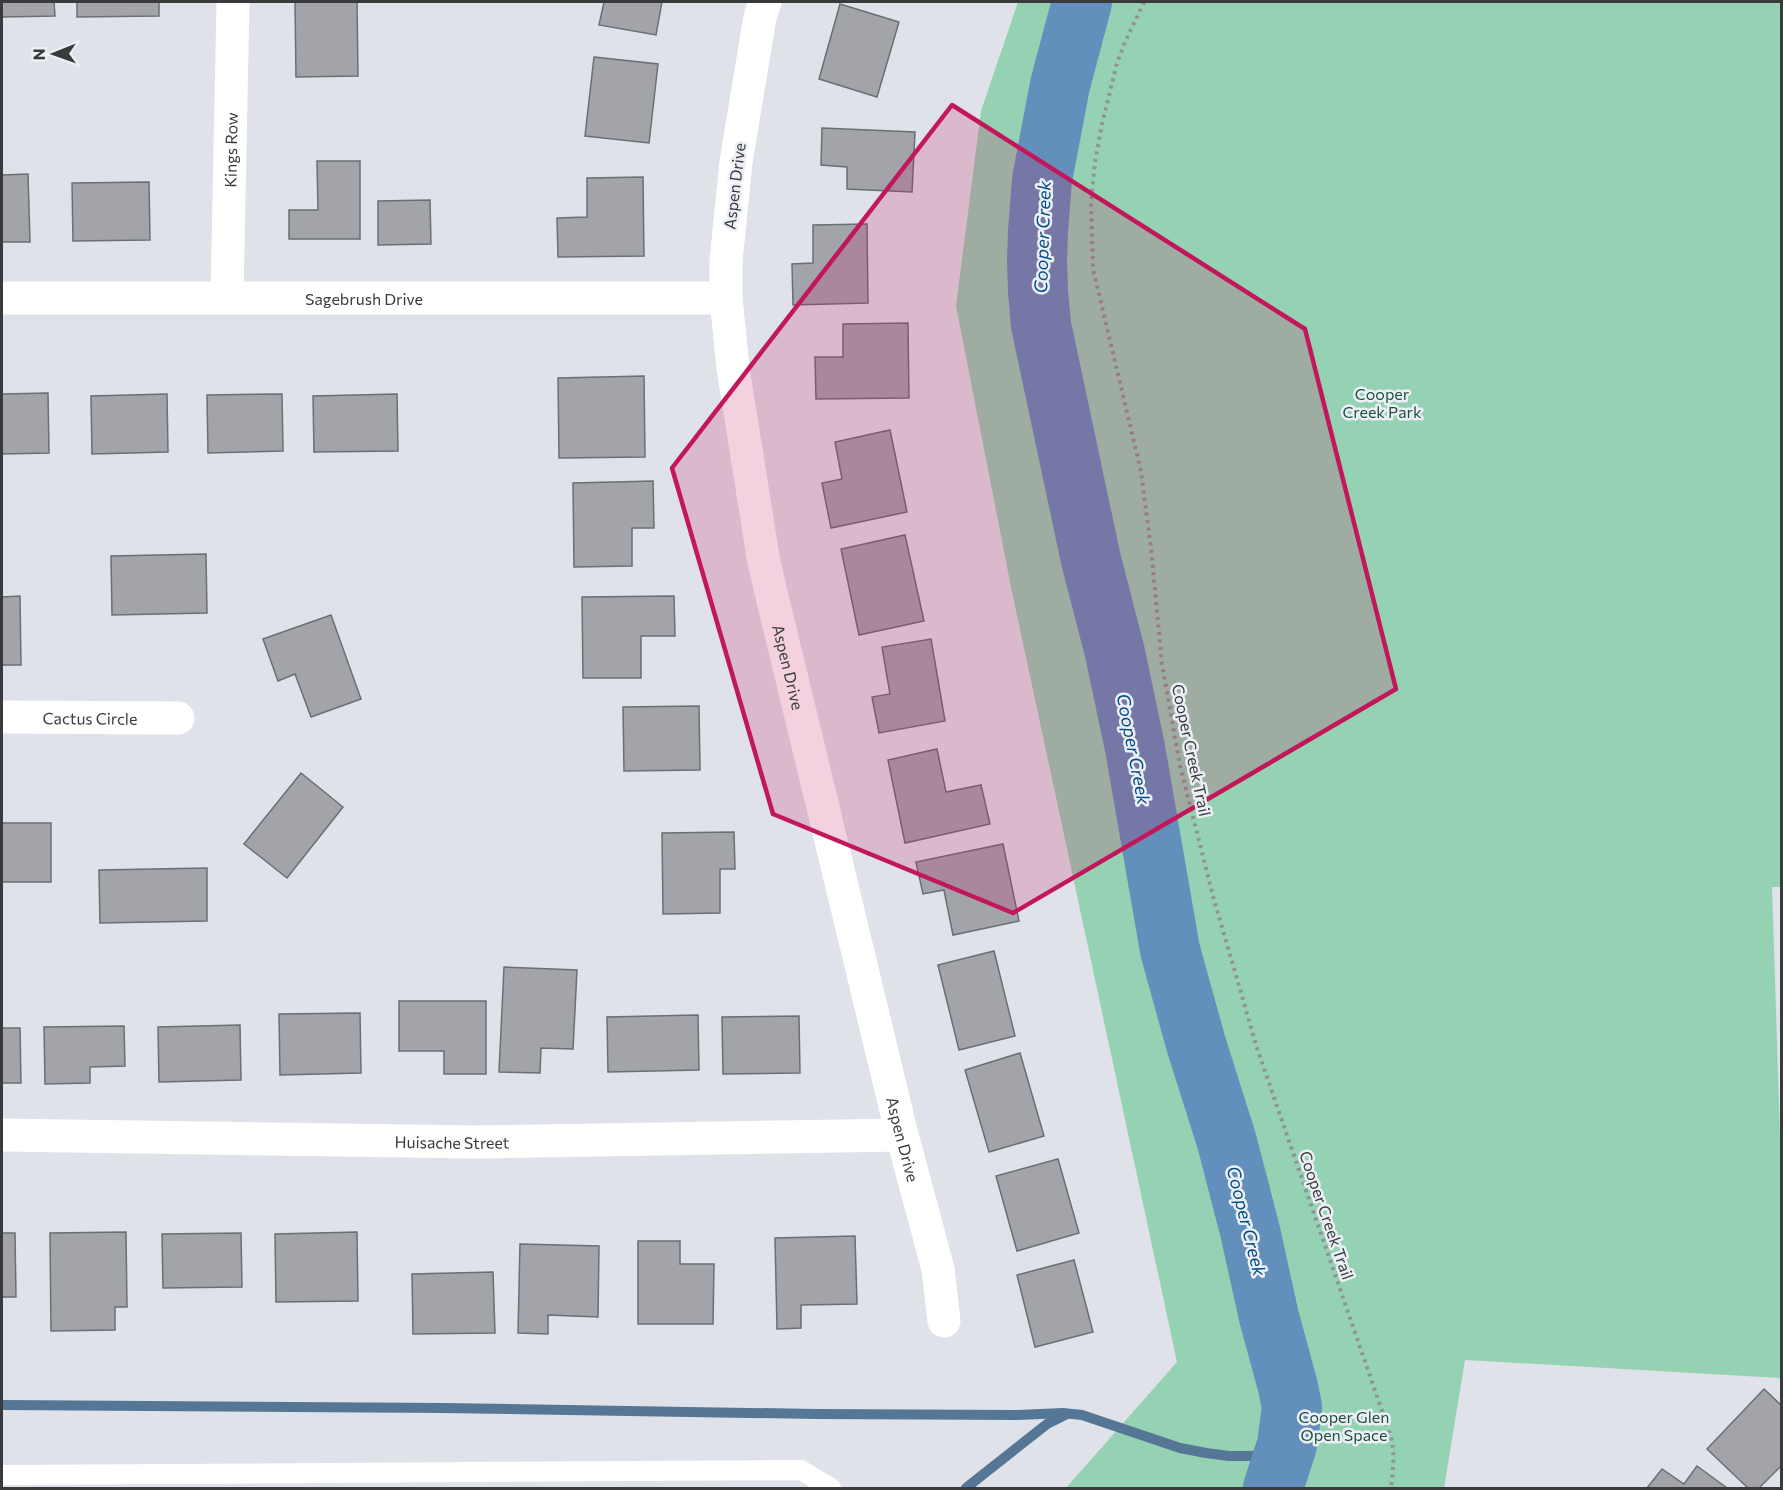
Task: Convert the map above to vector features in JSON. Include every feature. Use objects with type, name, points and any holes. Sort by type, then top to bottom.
[{"type":"street","name":"Kings Row","points":[[227,297],[233,2]]},
{"type":"street","name":"Aspen Drive","points":[[765,2],[760,17],[736,162],[726,261],[726,298],[733,368],[764,563],[902,1135],[938,1269],[944,1321]]},
{"type":"street","name":"Sagebrush Drive","points":[[2,298],[726,298]]},
{"type":"street","name":"Cactus Circle","points":[[2,717],[178,718]]},
{"type":"street","name":"Huisache Street","points":[[2,1135],[475,1142],[902,1135]]},
{"type":"lane","points":[[2,1475],[801,1470],[831,1488]]},
{"type":"path","name":"Cooper Creek Trail","points":[[1144,2],[1117,63],[1102,124],[1091,202],[1093,269],[1141,471],[1162,664],[1180,766],[1213,896],[1257,1048],[1391,1437],[1394,1464],[1391,1488]]},
{"type":"highlighted area","points":[[952,105],[1305,329],[1396,689],[1013,913],[773,814],[672,468]]},
{"type":"green space","name":"Cooper Creek Park","points":[[1018,2],[1781,2],[1782,887],[1772,887],[1781,1167],[1781,1378],[1465,1360],[1444,1488],[1066,1488],[1177,1362],[1012,592],[956,306],[981,111]]},
{"type":"building","points":[[2,2],[54,2],[55,16],[2,17]]},
{"type":"building","points":[[77,2],[159,2],[159,16],[77,17]]},
{"type":"building","points":[[295,2],[357,2],[358,76],[296,77]]},
{"type":"building","points":[[604,2],[662,2],[656,35],[599,25]]},
{"type":"building","points":[[840,4],[899,22],[877,97],[819,79]]},
{"type":"building","points":[[594,57],[658,64],[649,143],[585,136]]},
{"type":"building","points":[[822,128],[915,132],[912,192],[847,189],[847,167],[821,165]]},
{"type":"building","points":[[317,161],[360,161],[360,239],[289,239],[289,210],[318,210]]},
{"type":"building","points":[[28,174],[30,242],[2,242],[2,175]]},
{"type":"building","points":[[643,177],[644,256],[558,257],[557,218],[587,217],[587,178]]},
{"type":"building","points":[[149,182],[150,240],[73,241],[72,183]]},
{"type":"building","points":[[430,200],[431,244],[378,245],[378,201]]},
{"type":"building","points":[[867,224],[868,303],[793,305],[792,264],[813,263],[813,225]]},
{"type":"building","points":[[908,323],[909,398],[816,399],[815,357],[843,357],[843,324]]},
{"type":"building","points":[[644,376],[645,457],[559,458],[558,378]]},
{"type":"building","points":[[48,393],[49,453],[2,454],[2,394]]},
{"type":"building","points":[[167,394],[168,452],[92,454],[91,396]]},
{"type":"building","points":[[282,394],[283,451],[208,453],[207,395]]},
{"type":"building","points":[[397,394],[398,451],[314,452],[313,396]]},
{"type":"building","points":[[890,430],[907,512],[831,528],[822,483],[842,479],[835,442]]},
{"type":"building","points":[[653,481],[654,528],[632,528],[632,566],[574,567],[573,483]]},
{"type":"building","points":[[905,535],[924,621],[859,635],[841,549]]},
{"type":"building","points":[[206,554],[207,613],[112,615],[111,556]]},
{"type":"building","points":[[20,596],[21,665],[2,665],[2,597]]},
{"type":"building","points":[[674,596],[675,636],[641,636],[641,678],[583,678],[582,597]]},
{"type":"building","points":[[331,615],[361,699],[311,717],[295,674],[278,681],[263,639]]},
{"type":"building","points":[[931,639],[945,721],[879,733],[872,697],[890,694],[882,647]]},
{"type":"building","points":[[699,706],[700,770],[624,771],[623,707]]},
{"type":"building","points":[[937,749],[946,792],[981,785],[990,824],[905,843],[888,760]]},
{"type":"building","points":[[301,773],[343,807],[287,878],[244,844]]},
{"type":"building","points":[[2,823],[51,823],[51,882],[2,882]]},
{"type":"building","points":[[734,832],[735,869],[720,869],[720,913],[663,914],[662,833]]},
{"type":"building","points":[[1003,844],[1019,921],[953,935],[944,890],[923,894],[916,862]]},
{"type":"building","points":[[207,868],[207,921],[100,923],[99,870]]},
{"type":"building","points":[[994,951],[1015,1036],[959,1050],[938,965]]},
{"type":"building","points":[[504,967],[577,970],[573,1049],[541,1048],[540,1073],[499,1072]]},
{"type":"building","points":[[399,1001],[486,1001],[486,1074],[444,1074],[444,1051],[399,1051]]},
{"type":"building","points":[[360,1013],[361,1073],[280,1075],[279,1014]]},
{"type":"building","points":[[698,1015],[699,1070],[608,1072],[607,1017]]},
{"type":"building","points":[[799,1016],[800,1073],[723,1074],[722,1017]]},
{"type":"building","points":[[240,1025],[241,1080],[159,1082],[158,1027]]},
{"type":"building","points":[[124,1026],[125,1066],[90,1067],[90,1083],[45,1084],[44,1027]]},
{"type":"building","points":[[2,1028],[20,1028],[21,1083],[2,1083]]},
{"type":"building","points":[[1020,1053],[1044,1136],[989,1152],[965,1070]]},
{"type":"building","points":[[1058,1159],[1079,1233],[1017,1251],[996,1176]]},
{"type":"building","points":[[126,1232],[127,1307],[115,1307],[115,1330],[51,1331],[50,1233]]},
{"type":"building","points":[[357,1232],[358,1301],[276,1302],[275,1234]]},
{"type":"building","points":[[2,1233],[15,1233],[16,1297],[2,1297]]},
{"type":"building","points":[[241,1233],[242,1287],[163,1288],[162,1234]]},
{"type":"building","points":[[855,1236],[857,1304],[801,1305],[801,1328],[777,1329],[775,1238]]},
{"type":"building","points":[[638,1241],[680,1241],[680,1264],[714,1264],[713,1324],[638,1324]]},
{"type":"building","points":[[520,1244],[599,1246],[598,1317],[548,1315],[548,1334],[518,1333]]},
{"type":"building","points":[[1074,1260],[1093,1332],[1035,1347],[1017,1275]]},
{"type":"building","points":[[493,1272],[495,1333],[413,1334],[412,1274]]},
{"type":"building","points":[[1764,1389],[1782,1406],[1782,1465],[1759,1488],[1748,1488],[1707,1449]]},
{"type":"building","points":[[1697,1466],[1727,1488],[1647,1488],[1662,1469],[1684,1484]]},
{"type":"waterway","name":"Cooper Creek","points":[[1082,2],[1060,85],[1042,180],[1037,261],[1041,325],[1091,560],[1115,653],[1135,748],[1170,950],[1196,1044],[1227,1142],[1292,1407],[1287,1445],[1273,1488]]},
{"type":"waterway","points":[[2,1405],[443,1408],[817,1414],[1018,1415],[1063,1413],[1082,1415],[1180,1448],[1206,1453],[1253,1456],[1287,1445]]},
{"type":"waterway","points":[[966,1488],[1047,1424],[1067,1414]]},
{"type":"park label","name":"Cooper Glen Open Space","points":[[1344,1425]]}]
